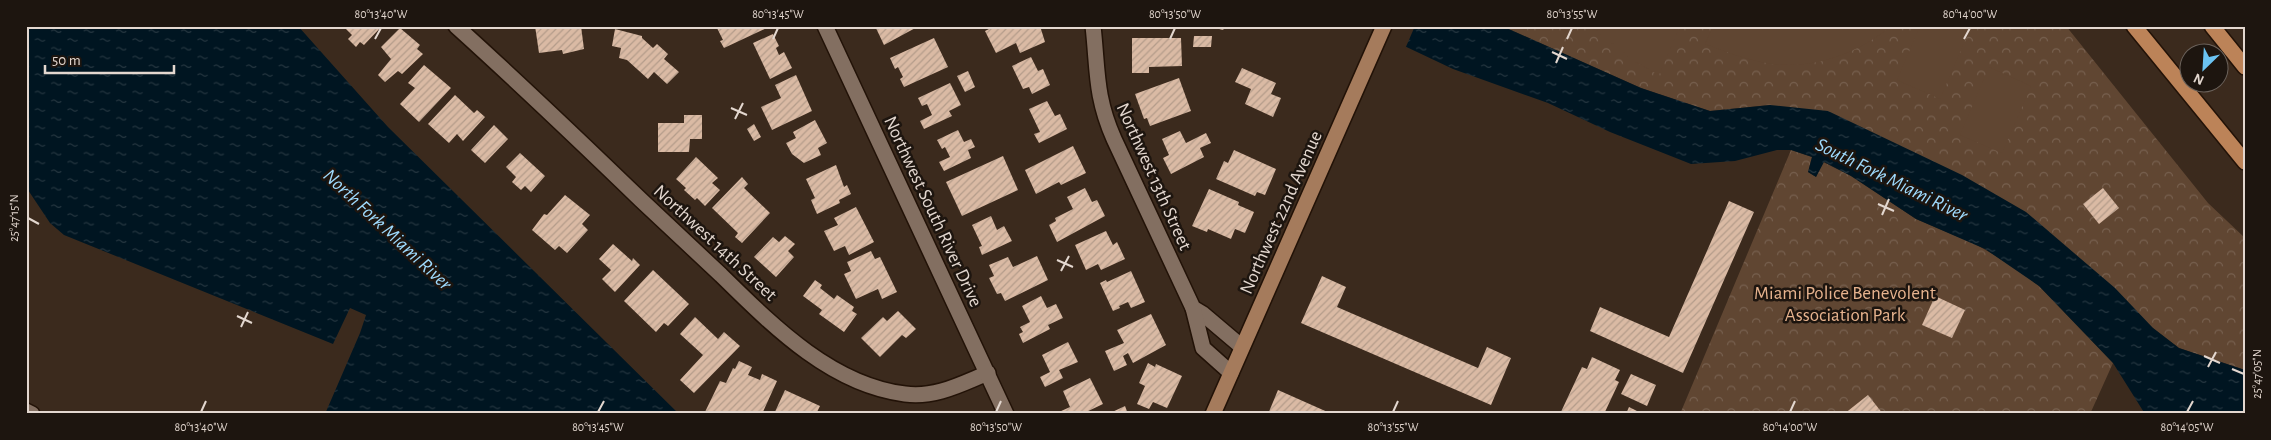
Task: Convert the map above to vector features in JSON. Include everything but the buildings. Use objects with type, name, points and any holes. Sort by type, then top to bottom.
[{"type":"highway","points":[[2134,26],[2245,162]]},
{"type":"highway","points":[[2212,26],[2245,67]]},
{"type":"main road","name":"Northwest 22nd Avenue","points":[[1213,414],[1384,26]]},
{"type":"street","name":"Northwest 14th Street","points":[[456,26],[736,290],[810,354],[872,386],[907,394],[935,394],[988,373]]},
{"type":"street","name":"Northwest South River Drive","points":[[825,26],[1006,414]]},
{"type":"street","name":"Northwest 13th Street","points":[[1093,26],[1097,82],[1102,112],[1194,308],[1203,348],[1231,373]]},
{"type":"street","name":"Northwest 13th Street","points":[[1194,308],[1242,347]]},
{"type":"street","points":[[26,411],[32,414]]},
{"type":"green space","points":[[1502,26],[2066,26],[2208,203],[2245,238],[2245,370],[2179,348],[2153,328],[1770,105],[1710,111],[1641,88]]},
{"type":"green space","points":[[1591,26],[1680,26],[1659,75],[1634,61]]},
{"type":"green space","points":[[1713,26],[1891,26],[1862,46],[1830,59],[1796,65],[1778,65],[1740,56],[1705,44]]},
{"type":"green space","points":[[1920,26],[1959,26],[1969,31],[1940,99],[1897,80]]},
{"type":"green space","points":[[1989,67],[2031,86],[2002,153],[1960,135]]},
{"type":"green space","name":"Miami Police Benevolent Association Park","points":[[1791,150],[1812,157],[1808,172],[1816,177],[1823,162],[1851,176],[1916,219],[1975,244],[2010,264],[2039,286],[2113,363],[2090,414],[1680,414]]},
{"type":"water","name":"North Fork Miami River","points":[[26,26],[298,26],[388,127],[679,414],[325,414],[366,315],[350,308],[333,344],[64,235],[50,223],[26,187]]},
{"type":"water","name":"South Fork Miami River","points":[[1362,26],[1502,26],[1641,88],[1710,111],[1770,105],[1828,111],[1962,175],[2026,212],[2115,288],[2153,328],[2179,348],[2245,370],[2245,414],[2145,414],[2113,363],[2039,286],[1985,249],[1916,219],[1851,176],[1824,162],[1816,177],[1808,172],[1812,157],[1791,150],[1777,150],[1735,161],[1691,164],[1610,132],[1548,103],[1453,69]]},
{"type":"pier","points":[[1359,26],[1415,26],[1405,49]]}]
